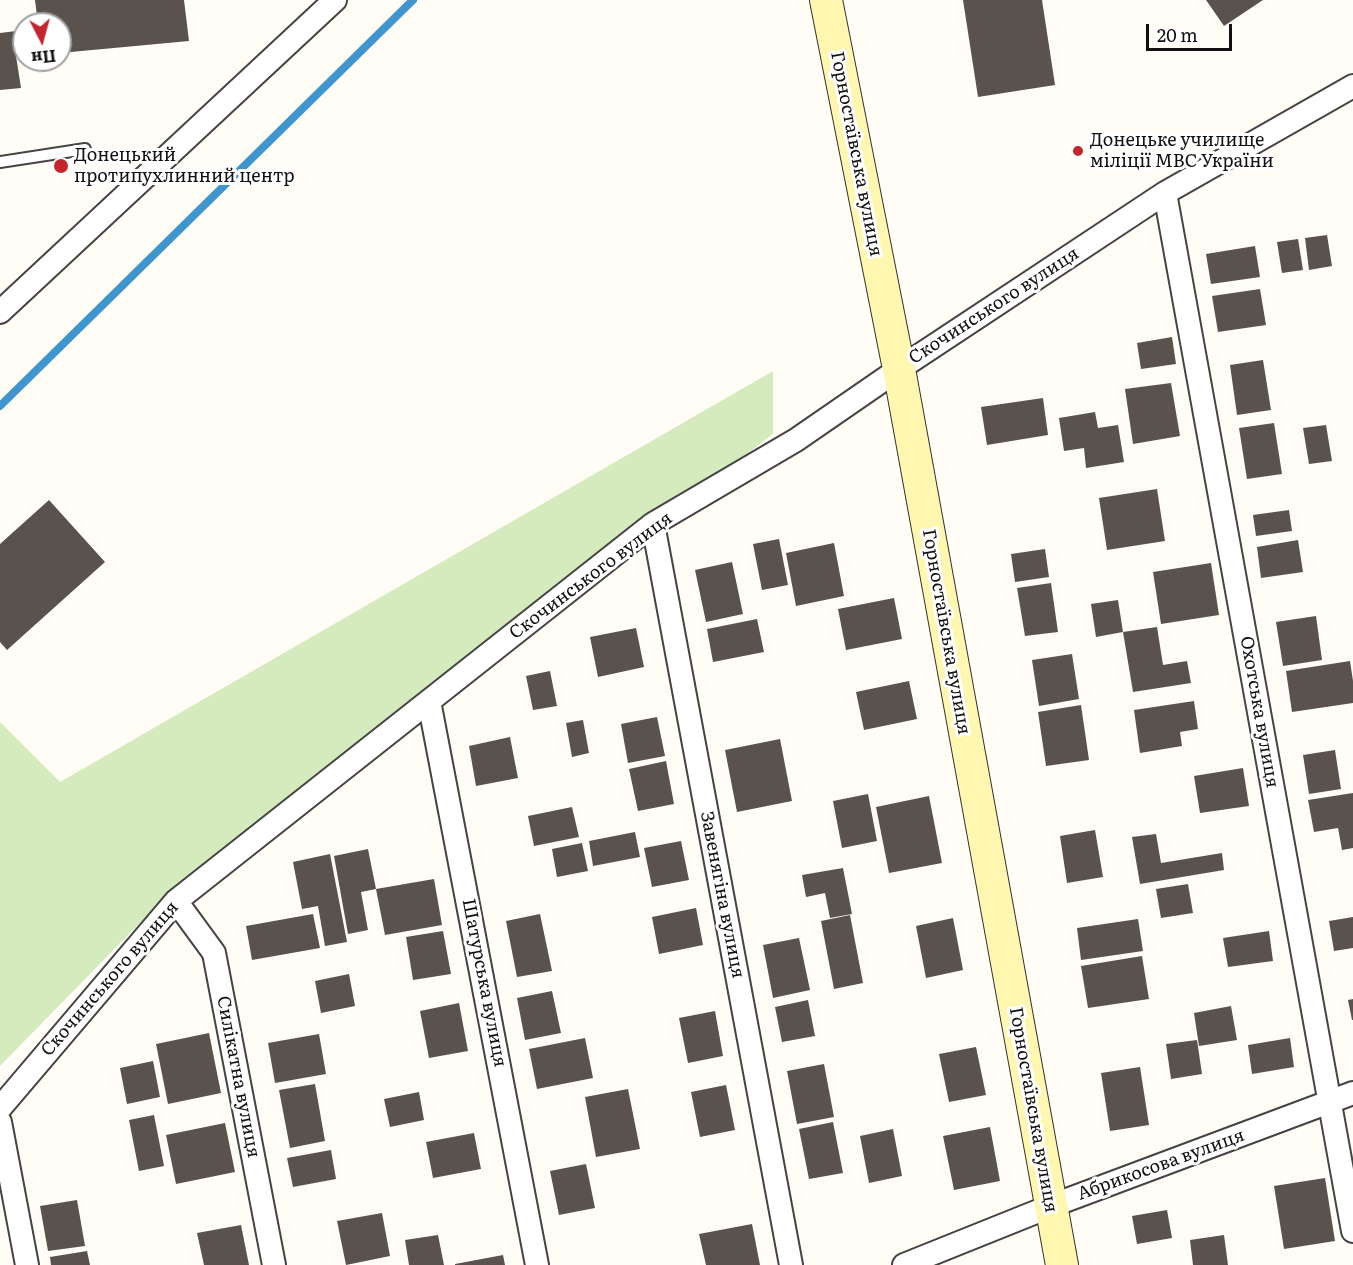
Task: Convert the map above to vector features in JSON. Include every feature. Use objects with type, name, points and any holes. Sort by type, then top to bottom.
[{"type":"main road","name":"Горностаївська вулиця","points":[[826,0],[898,369],[1062,1265]]},
{"type":"street","points":[[0,312],[335,0]]},
{"type":"street","name":"Скочинського вулиця","points":[[0,1108],[176,900],[653,524],[796,440],[898,369],[1165,193],[1353,86]]},
{"type":"street","name":"Охотська вулиця","points":[[1165,193],[1353,1231]]},
{"type":"street","name":"Завенягіна вулиця","points":[[653,524],[790,1265]]},
{"type":"street","name":"Шатурська вулиця","points":[[429,701],[537,1265]]},
{"type":"street","name":"Силікатна вулиця","points":[[176,900],[214,953],[274,1265]]},
{"type":"street","name":"Абрикосова вулиця","points":[[904,1265],[1051,1206],[1353,1094]]},
{"type":"street","points":[[0,1122],[27,1265]]},
{"type":"lane","points":[[0,162],[85,149]]},
{"type":"green space","points":[[773,371],[773,434],[175,887],[0,1066],[0,722],[60,782]]},
{"type":"building","points":[[35,0],[184,0],[189,41],[72,52],[72,12],[36,12]]},
{"type":"building","points":[[963,0],[1042,0],[1055,85],[978,97]]},
{"type":"building","points":[[1206,0],[1263,0],[1224,26]]},
{"type":"building","points":[[12,32],[12,72],[18,72],[21,88],[0,90],[0,33]]},
{"type":"building","points":[[1327,235],[1332,266],[1309,270],[1305,238]]},
{"type":"building","points":[[1298,239],[1303,270],[1282,273],[1277,242]]},
{"type":"building","points":[[1255,246],[1260,277],[1211,284],[1206,254]]},
{"type":"building","points":[[1260,289],[1266,325],[1218,332],[1212,296]]},
{"type":"building","points":[[1172,337],[1176,364],[1141,369],[1137,343]]},
{"type":"building","points":[[1263,360],[1271,410],[1237,415],[1230,365]]},
{"type":"building","points":[[1171,383],[1180,436],[1133,444],[1125,389]]},
{"type":"building","points":[[1043,398],[1048,435],[987,445],[981,407]]},
{"type":"building","points":[[1095,412],[1098,428],[1118,425],[1124,462],[1086,468],[1084,448],[1064,451],[1059,418]]},
{"type":"building","points":[[1274,423],[1282,474],[1247,479],[1239,428]]},
{"type":"building","points":[[1326,425],[1332,461],[1309,464],[1303,428]]},
{"type":"building","points":[[1157,489],[1165,541],[1107,550],[1099,498]]},
{"type":"building","points":[[49,500],[105,562],[7,650],[0,642],[0,544]]},
{"type":"building","points":[[1289,510],[1292,531],[1256,536],[1253,515]]},
{"type":"building","points":[[779,539],[788,585],[762,590],[753,544]]},
{"type":"building","points":[[1298,540],[1303,572],[1261,578],[1257,547]]},
{"type":"building","points":[[834,543],[844,596],[796,606],[786,553]]},
{"type":"building","points":[[1045,549],[1049,577],[1015,582],[1011,554]]},
{"type":"building","points":[[732,562],[743,614],[706,622],[695,570]]},
{"type":"building","points":[[1211,563],[1219,615],[1161,624],[1153,572]]},
{"type":"building","points":[[1051,583],[1058,632],[1025,636],[1017,588]]},
{"type":"building","points":[[894,598],[902,639],[846,650],[838,609]]},
{"type":"building","points":[[1118,600],[1123,632],[1096,637],[1091,604]]},
{"type":"building","points":[[1316,616],[1322,660],[1283,666],[1276,622]]},
{"type":"building","points":[[757,619],[764,652],[713,662],[707,629]]},
{"type":"building","points":[[1157,627],[1163,665],[1187,661],[1191,683],[1133,692],[1123,632]]},
{"type":"building","points":[[636,628],[644,667],[598,677],[590,637]]},
{"type":"building","points":[[1072,654],[1079,699],[1039,706],[1032,660]]},
{"type":"building","points":[[1350,661],[1353,703],[1292,712],[1286,671]]},
{"type":"building","points":[[550,671],[557,706],[533,710],[526,676]]},
{"type":"building","points":[[909,681],[917,719],[864,730],[856,692]]},
{"type":"building","points":[[1194,701],[1198,729],[1180,732],[1182,746],[1140,753],[1134,710]]},
{"type":"building","points":[[1081,705],[1089,760],[1046,766],[1038,712]]},
{"type":"building","points":[[657,717],[665,756],[628,763],[621,724]]},
{"type":"building","points":[[583,720],[589,753],[572,757],[566,723]]},
{"type":"building","points":[[510,737],[518,778],[476,786],[469,746]]},
{"type":"building","points":[[780,739],[792,801],[737,812],[725,750]]},
{"type":"building","points":[[1335,750],[1341,789],[1309,794],[1303,755]]},
{"type":"building","points":[[666,761],[674,804],[638,811],[629,769]]},
{"type":"building","points":[[1243,768],[1249,806],[1200,813],[1194,776]]},
{"type":"building","points":[[1353,793],[1353,848],[1342,850],[1338,828],[1314,832],[1308,800]]},
{"type":"building","points":[[868,794],[877,841],[842,848],[833,801]]},
{"type":"building","points":[[929,796],[942,863],[889,873],[876,807]]},
{"type":"building","points":[[572,807],[579,837],[534,846],[528,816]]},
{"type":"building","points":[[1095,830],[1103,877],[1067,883],[1060,836]]},
{"type":"building","points":[[635,832],[640,857],[593,866],[589,841]]},
{"type":"building","points":[[1156,834],[1161,863],[1222,853],[1224,870],[1140,884],[1132,837]]},
{"type":"building","points":[[681,841],[689,880],[652,887],[644,848]]},
{"type":"building","points":[[582,843],[588,871],[557,877],[552,849]]},
{"type":"building","points":[[368,849],[376,889],[361,892],[368,930],[348,934],[334,856]]},
{"type":"building","points":[[330,854],[347,942],[325,946],[318,906],[302,909],[293,862]]},
{"type":"building","points":[[843,868],[852,914],[830,918],[825,893],[806,897],[802,875]]},
{"type":"building","points":[[434,879],[442,925],[385,935],[376,889]]},
{"type":"building","points":[[1188,884],[1193,913],[1161,918],[1156,889]]},
{"type":"building","points":[[696,908],[703,945],[659,954],[652,917]]},
{"type":"building","points":[[313,914],[320,948],[252,960],[246,926]]},
{"type":"building","points":[[540,914],[552,971],[517,977],[506,921]]},
{"type":"building","points":[[850,915],[863,983],[834,989],[821,921]]},
{"type":"building","points":[[1353,917],[1353,948],[1334,951],[1329,921]]},
{"type":"building","points":[[953,918],[963,970],[926,978],[916,926]]},
{"type":"building","points":[[1138,919],[1143,951],[1081,960],[1077,928]]},
{"type":"building","points":[[443,931],[451,974],[413,980],[406,937]]},
{"type":"building","points":[[1269,931],[1273,961],[1228,967],[1223,938]]},
{"type":"building","points":[[799,938],[810,990],[773,998],[763,945]]},
{"type":"building","points":[[1142,956],[1149,999],[1088,1008],[1081,966]]},
{"type":"building","points":[[349,974],[355,1006],[321,1013],[315,981]]},
{"type":"building","points":[[552,991],[561,1033],[525,1040],[517,998]]},
{"type":"building","points":[[1353,999],[1353,1020],[1352,1020],[1348,1000]]},
{"type":"building","points":[[808,1000],[815,1036],[782,1042],[775,1007]]},
{"type":"building","points":[[459,1003],[468,1051],[429,1058],[420,1011]]},
{"type":"building","points":[[1231,1006],[1237,1040],[1199,1046],[1194,1013]]},
{"type":"building","points":[[715,1011],[723,1056],[688,1063],[679,1018]]},
{"type":"building","points":[[209,1033],[221,1093],[168,1104],[156,1044]]},
{"type":"building","points":[[319,1034],[326,1074],[275,1083],[268,1043]]},
{"type":"building","points":[[585,1038],[593,1078],[537,1089],[529,1049]]},
{"type":"building","points":[[1290,1038],[1294,1067],[1252,1074],[1248,1045]]},
{"type":"building","points":[[1197,1040],[1202,1074],[1171,1079],[1166,1044]]},
{"type":"building","points":[[976,1047],[986,1095],[949,1102],[939,1054]]},
{"type":"building","points":[[153,1061],[160,1097],[127,1104],[120,1068]]},
{"type":"building","points":[[824,1064],[834,1117],[797,1124],[787,1071]]},
{"type":"building","points":[[1140,1067],[1149,1125],[1110,1131],[1101,1073]]},
{"type":"building","points":[[315,1084],[325,1141],[290,1148],[279,1090]]},
{"type":"building","points":[[726,1085],[735,1130],[700,1137],[691,1092]]},
{"type":"building","points":[[628,1089],[640,1149],[596,1157],[585,1097]]},
{"type":"building","points":[[419,1092],[424,1120],[390,1127],[384,1099]]},
{"type":"building","points":[[154,1115],[164,1166],[139,1171],[129,1120]]},
{"type":"building","points":[[833,1122],[843,1173],[809,1179],[799,1129]]},
{"type":"building","points":[[225,1123],[235,1172],[176,1184],[166,1135]]},
{"type":"building","points":[[990,1127],[1000,1181],[954,1190],[943,1136]]},
{"type":"building","points":[[893,1129],[902,1176],[869,1183],[860,1136]]},
{"type":"building","points":[[474,1133],[481,1169],[433,1178],[426,1142]]},
{"type":"building","points":[[331,1150],[336,1179],[293,1187],[287,1158]]},
{"type":"building","points":[[586,1164],[595,1208],[559,1215],[550,1171]]},
{"type":"building","points":[[1325,1178],[1335,1241],[1284,1249],[1274,1186]]},
{"type":"building","points":[[77,1200],[85,1246],[48,1251],[40,1206]]},
{"type":"building","points":[[1167,1210],[1172,1238],[1137,1244],[1132,1216]]},
{"type":"building","points":[[382,1213],[390,1256],[346,1265],[337,1221]]},
{"type":"building","points":[[752,1224],[760,1265],[706,1265],[699,1234]]},
{"type":"building","points":[[241,1225],[249,1265],[204,1265],[197,1233]]},
{"type":"building","points":[[438,1235],[444,1265],[409,1265],[405,1240]]},
{"type":"building","points":[[1224,1235],[1228,1265],[1193,1265],[1190,1240]]},
{"type":"building","points":[[87,1251],[90,1265],[51,1265],[50,1257]]},
{"type":"building","points":[[503,1255],[505,1265],[455,1265],[455,1264]]},
{"type":"waterway","points":[[0,406],[413,0]]},
{"type":"place","name":"Донецьке училище міліції МВС України","points":[[1078,151]]},
{"type":"place","name":"Донецький протипухлинний центр","points":[[61,166]]}]
